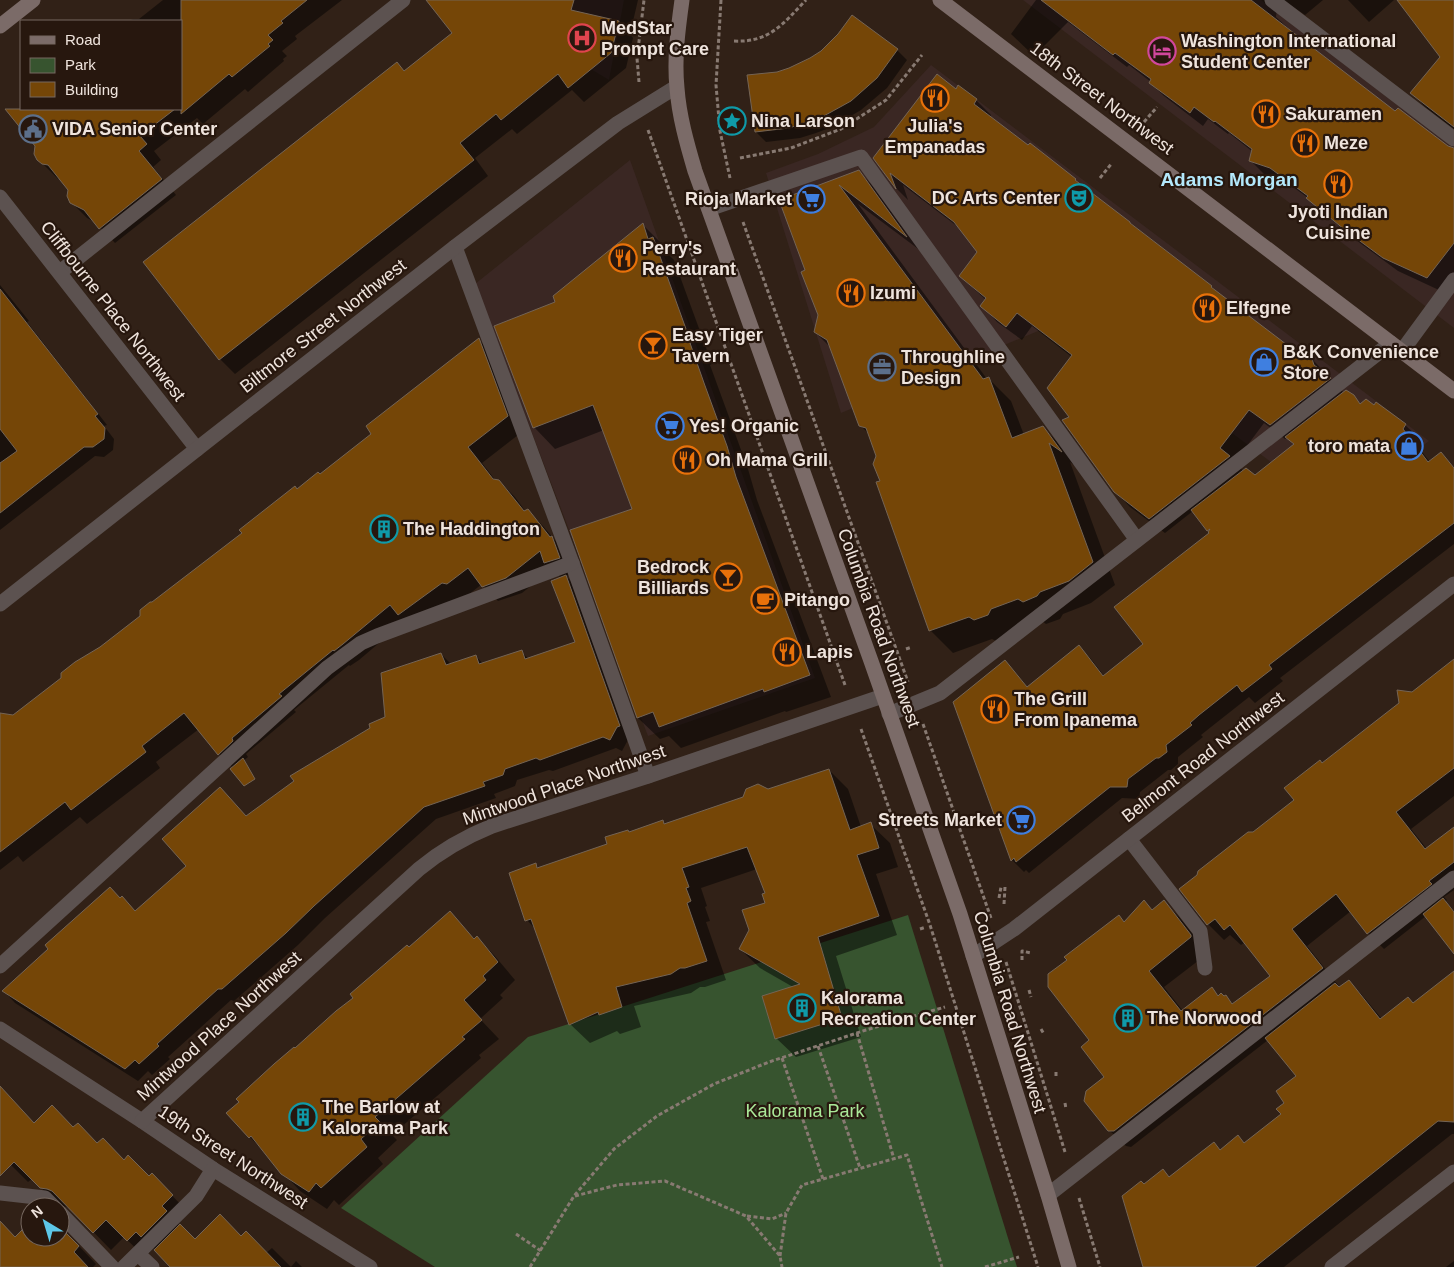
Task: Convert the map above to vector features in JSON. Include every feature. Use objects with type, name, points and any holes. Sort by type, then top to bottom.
[{"type":"main road","points":[[0,26],[32,0]]},
{"type":"main road","name":"Columbia Road Northwest","points":[[682,0],[676,87],[689,152],[956,904],[1069,1267]]},
{"type":"main road","name":"18th Street Northwest","points":[[940,0],[1454,391]]},
{"type":"street","points":[[60,272],[403,0]]},
{"type":"street","points":[[1272,0],[1454,139]]},
{"type":"street","name":"Biltmore Street Northwest","points":[[0,604],[618,123],[676,87]]},
{"type":"street","points":[[709,209],[861,157],[1137,540]]},
{"type":"street","name":"Cliffbourne Place Northwest","points":[[0,197],[197,449]]},
{"type":"street","points":[[455,248],[572,563],[648,776]]},
{"type":"street","points":[[889,714],[940,694],[1137,540],[1397,347],[1454,280]]},
{"type":"street","points":[[0,966],[321,674],[361,643],[393,629],[572,563]]},
{"type":"street","name":"Belmont Road Northwest","points":[[973,956],[1014,929],[1454,584]]},
{"type":"street","name":"Mintwood Place Northwest","points":[[142,1121],[434,856],[451,845],[492,826],[648,776],[883,696]]},
{"type":"street","points":[[1129,838],[1200,930],[1205,968]]},
{"type":"street","points":[[1048,1195],[1454,878]]},
{"type":"street","name":"19th Street Northwest","points":[[0,1029],[213,1169],[370,1267]]},
{"type":"street","points":[[124,1267],[196,1196],[213,1169]]},
{"type":"street","points":[[1332,1267],[1454,1172]]},
{"type":"street","points":[[0,1193],[36,1197]]},
{"type":"street","points":[[70,1223],[112,1267]]},
{"type":"street","points":[[138,1254],[152,1267]]},
{"type":"path","points":[[639,79],[637,58],[644,0]]},
{"type":"path","points":[[722,0],[716,85],[720,132],[736,199],[989,911]]},
{"type":"path","points":[[734,42],[748,42],[766,36],[806,0]]},
{"type":"path","points":[[740,158],[791,148],[841,129],[886,100],[922,55]]},
{"type":"path","points":[[1144,122],[1157,107]]},
{"type":"path","points":[[648,128],[837,662]]},
{"type":"path","points":[[1100,178],[1112,163]]},
{"type":"path","points":[[906,650],[912,647]]},
{"type":"path","points":[[861,728],[930,925],[1038,1267]]},
{"type":"path","points":[[999,898],[1003,887],[1004,904]]},
{"type":"path","points":[[920,929],[926,927]]},
{"type":"path","points":[[1022,960],[1022,951],[1030,953]]},
{"type":"path","points":[[1008,970],[1100,1267]]},
{"type":"path","points":[[1029,990],[1030,997]]},
{"type":"path","points":[[530,1267],[574,1196],[614,1149],[657,1116],[714,1084],[769,1062],[945,1007]]},
{"type":"path","points":[[1041,1029],[1044,1034]]},
{"type":"path","points":[[857,1033],[894,1159]]},
{"type":"path","points":[[818,1046],[860,1168]]},
{"type":"path","points":[[782,1058],[823,1179]]},
{"type":"path","points":[[1056,1072],[1056,1077]]},
{"type":"path","points":[[1065,1103],[1066,1109]]},
{"type":"path","points":[[782,1267],[780,1256],[786,1214],[802,1185],[907,1155],[942,1267]]},
{"type":"path","points":[[574,1196],[617,1185],[665,1182],[746,1216],[772,1219],[786,1214]]},
{"type":"path","points":[[746,1216],[780,1256]]},
{"type":"path","points":[[516,1234],[541,1251]]},
{"type":"path","points":[[985,1267],[1019,1257]]},
{"type":"shaded area","points":[[476,0],[624,0],[609,80]]},
{"type":"shaded area","points":[[1023,0],[1261,0],[1454,148],[1454,328]]},
{"type":"shaded area","points":[[931,65],[1429,441],[1337,511],[1074,316],[841,413],[766,173],[818,154],[874,127]]},
{"type":"shaded area","points":[[630,160],[815,678],[648,736],[475,284]]},
{"type":"green space","name":"Kalorama Park","points":[[908,915],[1017,1267],[435,1267],[341,1208],[528,1037]]},
{"type":"building","points":[[181,0],[307,0],[281,21],[283,23],[268,35],[273,40],[268,44],[270,46],[232,77],[229,74],[181,114]]},
{"type":"building","points":[[426,0],[574,0],[571,10],[619,21],[611,53],[568,88],[558,74],[501,120],[496,114],[460,143],[474,160],[219,360],[143,262],[397,62],[404,71],[452,33]]},
{"type":"building","points":[[1041,0],[1251,0],[1395,111],[1398,108],[1448,146],[1454,148],[1454,243],[1427,278],[1383,258],[1306,198],[1308,196],[1270,168],[1249,161],[1252,149],[1215,121],[1194,107],[1190,113],[1149,83],[1151,79],[1115,53],[1113,55]]},
{"type":"building","points":[[1397,0],[1454,0],[1454,127],[1410,93],[1440,57]]},
{"type":"building","points":[[852,15],[898,49],[877,78],[851,101],[822,117],[789,128],[755,132],[747,75],[777,72],[810,58],[821,51],[838,34]]},
{"type":"building","points":[[937,74],[956,89],[958,85],[977,99],[974,104],[1028,145],[1030,143],[1211,287],[1299,354],[1305,353],[1312,359],[1314,365],[1331,378],[1270,425],[1249,410],[1220,448],[1230,456],[1149,519],[1114,492],[1062,420],[1069,417],[1047,388],[1072,355],[1017,313],[1006,327],[981,307],[986,298],[959,276],[977,252],[954,222],[890,173],[896,189],[873,158]]},
{"type":"building","points":[[5,109],[174,110],[140,136],[147,144],[139,151],[162,179],[99,229],[84,210],[70,203],[67,196],[68,190],[48,165],[42,164],[37,160],[34,154],[35,146]]},
{"type":"building","points":[[859,170],[907,237],[839,185],[983,379],[989,377],[1012,438],[1043,426],[1062,452],[1049,443],[1093,562],[1069,581],[1040,592],[1037,596],[1023,602],[1018,599],[991,609],[988,615],[974,620],[969,617],[929,631],[876,482],[880,481],[873,464],[876,456],[866,428],[859,426],[827,340],[814,332],[818,315],[801,272],[805,270],[779,200]]},
{"type":"building","points":[[643,223],[648,239],[653,237],[727,446],[736,477],[810,675],[764,692],[763,689],[659,727],[653,712],[637,718],[570,530],[632,509],[593,405],[533,428],[494,326],[555,302],[553,296]]},
{"type":"building","points":[[0,289],[98,414],[95,416],[105,428],[104,439],[93,447],[84,447],[0,513],[0,463],[17,451],[0,429]]},
{"type":"building","points":[[479,338],[508,416],[468,447],[493,479],[499,480],[524,511],[528,509],[550,537],[552,536],[560,558],[544,563],[540,551],[506,578],[482,587],[468,568],[447,584],[442,583],[398,615],[390,605],[279,694],[282,696],[232,738],[233,741],[218,755],[184,713],[142,746],[146,752],[71,810],[65,802],[0,852],[0,713],[13,715],[61,678],[61,673],[100,647],[140,616],[140,610],[242,533],[239,530],[295,486],[297,489],[318,472],[320,474],[371,434],[366,426]]},
{"type":"building","points":[[1346,390],[1354,395],[1360,404],[1366,399],[1374,405],[1376,402],[1406,424],[1403,429],[1428,462],[1441,452],[1454,468],[1454,523],[1269,665],[1272,669],[1242,692],[1237,685],[1199,715],[1190,723],[1192,725],[1166,745],[1167,752],[1128,779],[1127,787],[1110,787],[1016,862],[1014,858],[1011,861],[953,702],[1005,660],[1027,687],[1079,645],[1103,676],[1143,644],[1114,607],[1209,533],[1210,529],[1207,531],[1191,510],[1246,468],[1255,475],[1294,444],[1285,437]]},
{"type":"building","points":[[566,575],[620,726],[617,727],[610,740],[603,737],[540,760],[536,758],[505,769],[503,775],[483,782],[485,786],[424,807],[286,933],[222,989],[218,989],[157,1044],[159,1046],[139,1064],[135,1060],[125,1069],[2,991],[48,949],[45,945],[110,887],[120,898],[122,896],[135,911],[186,866],[162,839],[220,787],[246,816],[294,781],[290,776],[370,728],[369,724],[385,717],[381,673],[441,653],[446,665],[476,655],[479,664],[522,650],[525,659],[575,642],[551,581]]},
{"type":"building","points":[[1454,659],[1454,768],[1396,812],[1425,849],[1454,827],[1454,862],[1429,881],[1432,884],[1367,934],[1336,894],[1292,929],[1323,968],[1114,1131],[1108,1131],[1084,1101],[1086,1091],[1104,1077],[1081,1047],[1089,1040],[1048,987],[1048,974],[1067,960],[1064,957],[1119,915],[1124,922],[1144,900],[1152,910],[1164,900],[1191,937],[1149,971],[1181,1011],[1212,987],[1218,996],[1221,993],[1224,996],[1226,995],[1232,1004],[1270,976],[1230,925],[1224,930],[1215,919],[1207,925],[1179,889],[1197,875],[1198,871],[1248,832],[1253,832],[1294,800],[1284,788],[1320,760],[1322,763],[1399,703],[1397,690],[1412,692]]},
{"type":"building","points":[[243,758],[255,779],[244,786],[230,769]]},
{"type":"building","points":[[829,769],[850,830],[871,822],[879,848],[857,855],[879,916],[818,937],[842,1018],[775,1039],[762,996],[800,984],[739,949],[749,930],[742,910],[765,903],[762,894],[765,893],[747,847],[682,868],[689,887],[686,888],[691,901],[687,903],[707,961],[680,968],[671,974],[616,987],[622,1007],[599,1015],[598,1012],[569,1025],[531,919],[525,921],[509,873],[536,863],[537,868],[607,844],[605,837],[628,830],[629,832],[663,820],[664,824],[743,797],[746,789],[758,784],[768,789]]},
{"type":"building","points":[[1443,898],[1454,912],[1454,954],[1423,914]]},
{"type":"building","points":[[450,911],[474,939],[477,936],[498,962],[483,976],[486,980],[464,1000],[482,1020],[462,1037],[465,1039],[375,1117],[380,1122],[361,1139],[367,1147],[321,1188],[316,1183],[309,1192],[281,1174],[251,1136],[249,1138],[226,1113],[239,1102],[236,1099],[274,1064],[353,998],[350,994],[407,945],[409,947]]},
{"type":"building","points":[[1454,971],[1454,1122],[1438,1121],[1255,1267],[1143,1267],[1122,1196],[1141,1181],[1144,1184],[1163,1169],[1169,1177],[1214,1142],[1220,1150],[1238,1135],[1244,1143],[1281,1114],[1276,1109],[1284,1103],[1276,1091],[1296,1076],[1265,1038],[1335,983],[1339,987],[1349,980],[1380,1019],[1408,997],[1413,1003]]},
{"type":"building","points":[[0,1086],[34,1123],[52,1105],[73,1127],[78,1123],[97,1143],[103,1138],[124,1160],[128,1155],[149,1176],[152,1173],[173,1195],[162,1206],[167,1211],[141,1237],[136,1232],[127,1241],[106,1220],[93,1233],[70,1209],[70,1197],[58,1197],[52,1191],[40,1188],[14,1162],[0,1176]]},
{"type":"building","points":[[220,1214],[241,1236],[246,1231],[281,1267],[170,1267],[154,1250],[180,1224],[195,1239]]},
{"type":"building","points":[[0,1221],[15,1237],[20,1232],[20,1247],[70,1247],[70,1237],[79,1246],[74,1252],[88,1267],[0,1267]]},
{"type":"place","name":"MedStar Prompt Care","points":[[582,38]]},
{"type":"place","name":"Washington International Student Center","points":[[1162,51]]},
{"type":"place","name":"Julia's Empanadas","points":[[935,98]]},
{"type":"place","name":"Sakuramen","points":[[1266,114]]},
{"type":"place","name":"Nina Larson","points":[[732,121]]},
{"type":"place","name":"VIDA Senior Center","points":[[33,129]]},
{"type":"place","name":"Meze","points":[[1305,143]]},
{"type":"place","name":"Jyoti Indian Cuisine","points":[[1338,184]]},
{"type":"place","name":"DC Arts Center","points":[[1079,198]]},
{"type":"place","name":"Rioja Market","points":[[811,199]]},
{"type":"place","name":"Perry's Restaurant","points":[[623,258]]},
{"type":"place","name":"Izumi","points":[[851,293]]},
{"type":"place","name":"Elfegne","points":[[1207,308]]},
{"type":"place","name":"Easy Tiger Tavern","points":[[653,345]]},
{"type":"place","name":"B&K Convenience Store","points":[[1264,362]]},
{"type":"place","name":"Throughline Design","points":[[882,367]]},
{"type":"place","name":"Yes! Organic","points":[[670,426]]},
{"type":"place","name":"toro mata","points":[[1409,446]]},
{"type":"place","name":"Oh Mama Grill","points":[[687,460]]},
{"type":"place","name":"The Haddington","points":[[384,529]]},
{"type":"place","name":"Bedrock Billiards","points":[[728,577]]},
{"type":"place","name":"Pitango","points":[[765,600]]},
{"type":"place","name":"Lapis","points":[[787,652]]},
{"type":"place","name":"The Grill From Ipanema","points":[[995,709]]},
{"type":"place","name":"Streets Market","points":[[1021,820]]},
{"type":"place","name":"Kalorama Recreation Center","points":[[802,1008]]},
{"type":"place","name":"The Norwood","points":[[1128,1018]]},
{"type":"place","name":"The Barlow at Kalorama Park","points":[[303,1117]]},
{"type":"district","name":"Adams Morgan","points":[[1229,179]]}]
